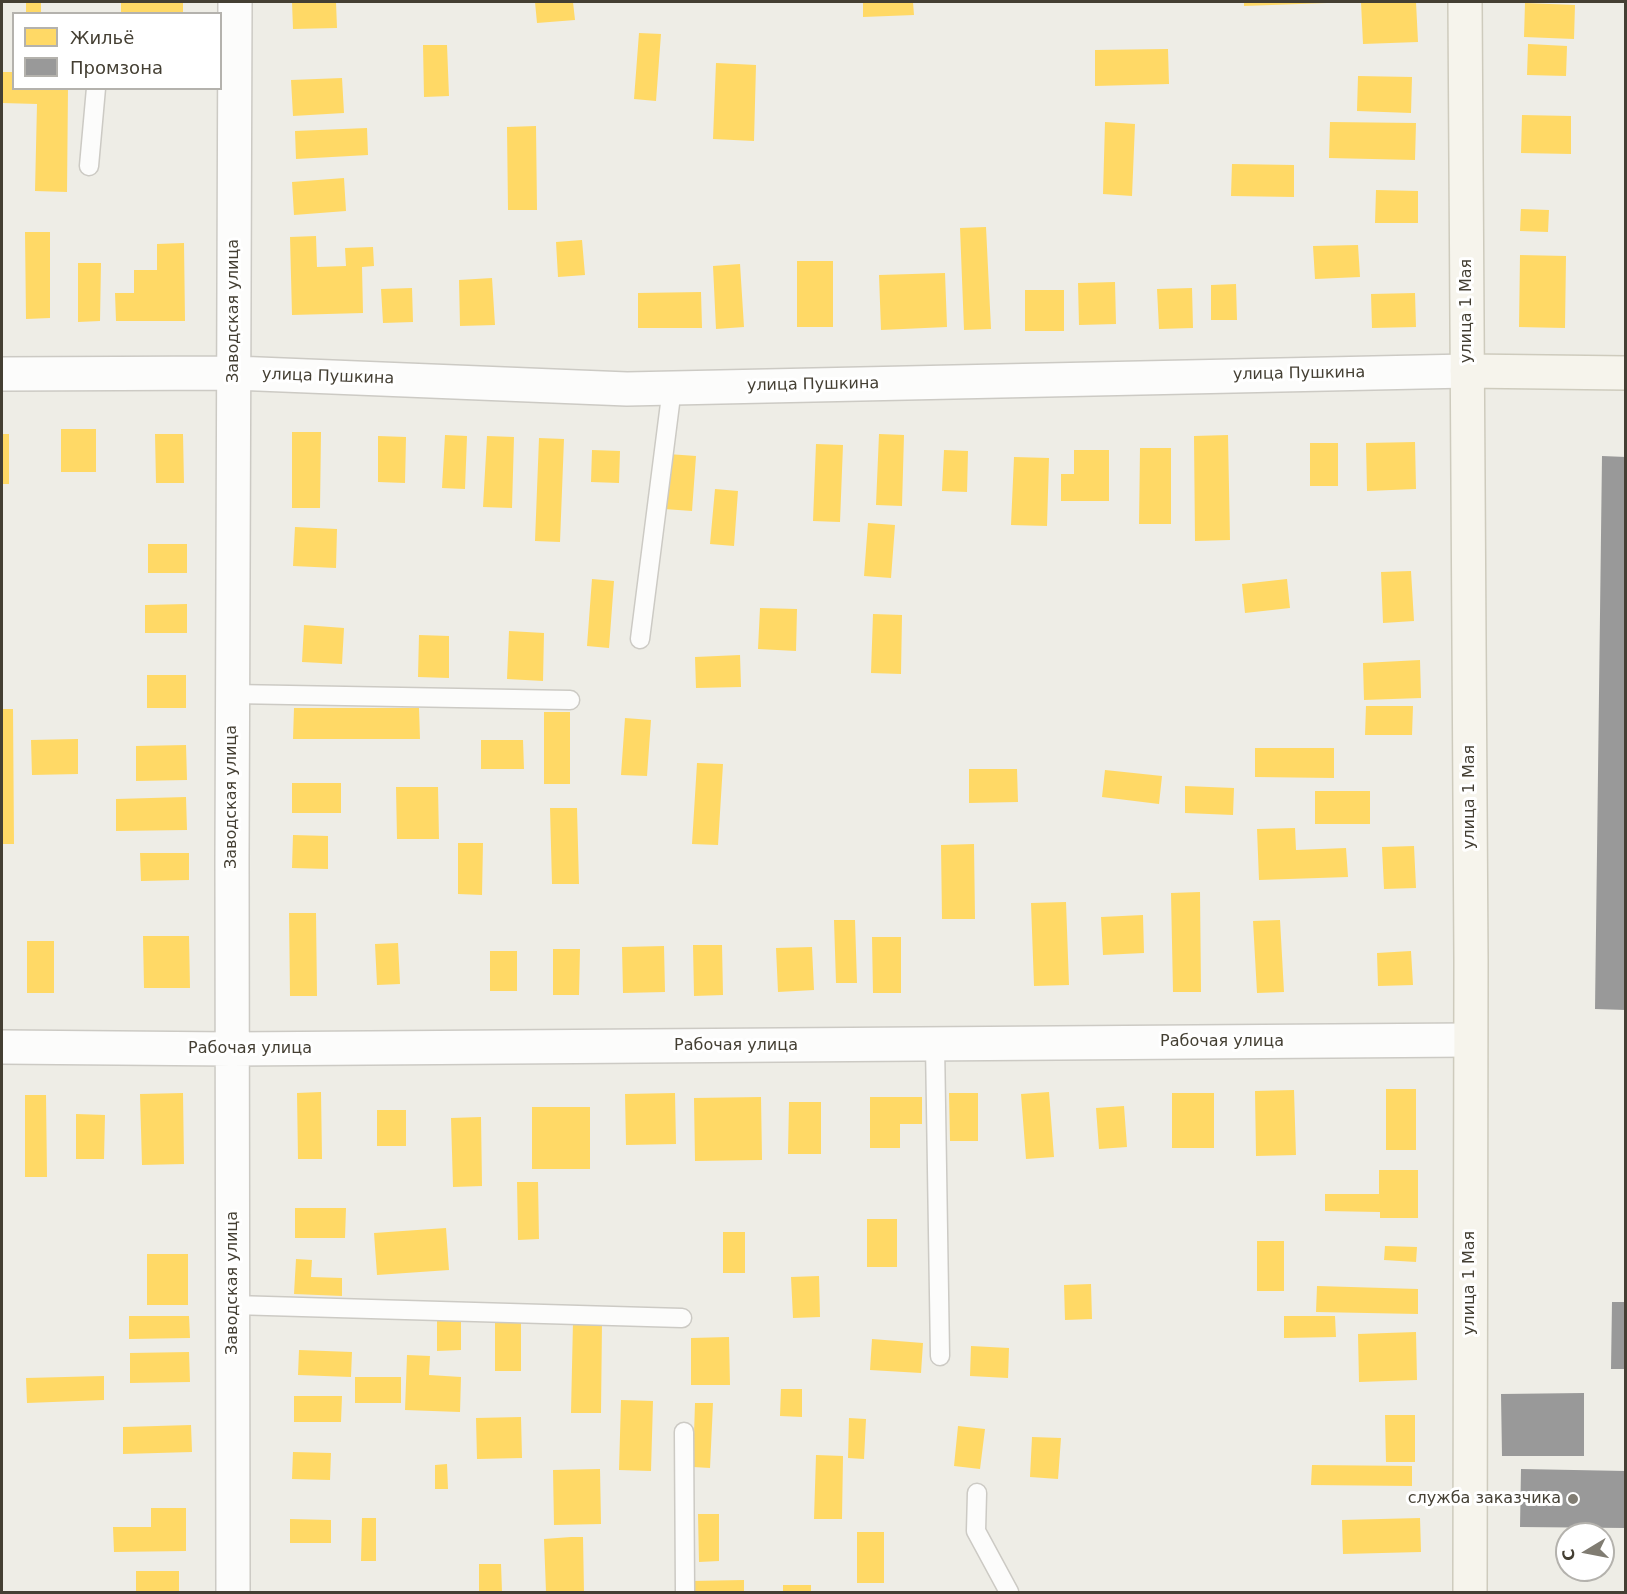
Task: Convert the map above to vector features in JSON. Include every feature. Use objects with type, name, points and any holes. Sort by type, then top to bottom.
[{"type":"main road","name":"улица 1 Мая","points":[[1465,2],[1470,1593]]},
{"type":"main road","name":"улица Пушкина","points":[[1467,370],[1626,373]]},
{"type":"street","name":"Заводская улица","points":[[233,1593],[234,373],[228,77],[235,2]]},
{"type":"street","name":"улица Пушкина","points":[[2,374],[234,373],[627,389],[1467,370]]},
{"type":"street","name":"Рабочая улица","points":[[2,1047],[232,1049],[1470,1040]]},
{"type":"lane","points":[[89,166],[96,90]]},
{"type":"lane","points":[[640,639],[672,388]]},
{"type":"lane","points":[[233,694],[570,700]]},
{"type":"lane","points":[[934,1044],[940,1356]]},
{"type":"lane","points":[[233,1305],[682,1318]]},
{"type":"lane","points":[[684,1432],[685,1593]]},
{"type":"lane","points":[[977,1493],[976,1531],[1009,1593]]},
{"type":"building: Жильё","points":[[26,2],[41,2],[41,12],[26,12]]},
{"type":"building: Жильё","points":[[121,2],[183,2],[183,12],[121,12]]},
{"type":"building: Жильё","points":[[292,2],[336,2],[337,28],[293,29]]},
{"type":"building: Жильё","points":[[535,2],[573,2],[575,20],[537,23]]},
{"type":"building: Жильё","points":[[863,2],[913,2],[914,15],[863,17]]},
{"type":"building: Жильё","points":[[1244,2],[1327,2],[1327,3],[1244,6]]},
{"type":"building: Жильё","points":[[1361,2],[1416,2],[1418,42],[1363,44]]},
{"type":"building: Жильё","points":[[1525,3],[1575,5],[1574,39],[1524,37]]},
{"type":"building: Жильё","points":[[639,33],[661,34],[656,101],[634,99]]},
{"type":"building: Жильё","points":[[1528,44],[1567,46],[1566,76],[1527,75]]},
{"type":"building: Жильё","points":[[423,45],[447,45],[449,96],[424,97]]},
{"type":"building: Жильё","points":[[1168,49],[1169,84],[1095,86],[1095,50]]},
{"type":"building: Жильё","points":[[716,63],[756,65],[754,141],[713,139]]},
{"type":"building: Жильё","points":[[2,72],[12,72],[12,90],[68,90],[67,192],[35,191],[37,104],[2,103]]},
{"type":"building: Жильё","points":[[1358,76],[1412,77],[1411,113],[1357,111]]},
{"type":"building: Жильё","points":[[342,78],[344,113],[293,116],[291,80]]},
{"type":"building: Жильё","points":[[1522,115],[1571,116],[1571,154],[1521,153]]},
{"type":"building: Жильё","points":[[1105,122],[1135,124],[1132,196],[1103,194]]},
{"type":"building: Жильё","points":[[1330,122],[1416,123],[1415,160],[1329,158]]},
{"type":"building: Жильё","points":[[536,126],[537,210],[508,210],[507,127]]},
{"type":"building: Жильё","points":[[367,128],[368,155],[296,159],[295,131]]},
{"type":"building: Жильё","points":[[1232,164],[1294,165],[1294,197],[1231,196]]},
{"type":"building: Жильё","points":[[344,178],[346,211],[294,215],[292,182]]},
{"type":"building: Жильё","points":[[1376,190],[1418,191],[1418,223],[1375,223]]},
{"type":"building: Жильё","points":[[1521,209],[1549,210],[1548,232],[1520,231]]},
{"type":"building: Жильё","points":[[986,227],[991,329],[964,330],[960,228]]},
{"type":"building: Жильё","points":[[25,232],[50,232],[50,318],[26,319]]},
{"type":"building: Жильё","points":[[316,236],[317,267],[346,266],[345,248],[373,247],[374,266],[362,267],[363,313],[292,315],[290,237]]},
{"type":"building: Жильё","points":[[582,240],[585,275],[558,277],[556,242]]},
{"type":"building: Жильё","points":[[184,243],[185,321],[116,321],[115,293],[134,293],[134,270],[157,270],[157,244]]},
{"type":"building: Жильё","points":[[1358,245],[1360,277],[1315,279],[1313,246]]},
{"type":"building: Жильё","points":[[1520,255],[1566,256],[1565,328],[1519,327]]},
{"type":"building: Жильё","points":[[797,261],[833,261],[833,327],[797,327]]},
{"type":"building: Жильё","points":[[78,263],[101,263],[100,321],[78,322]]},
{"type":"building: Жильё","points":[[740,264],[744,327],[716,329],[713,266]]},
{"type":"building: Жильё","points":[[945,273],[947,327],[881,330],[879,275]]},
{"type":"building: Жильё","points":[[492,278],[495,325],[460,326],[459,280]]},
{"type":"building: Жильё","points":[[1115,282],[1116,324],[1079,325],[1078,283]]},
{"type":"building: Жильё","points":[[1236,284],[1237,320],[1211,320],[1211,285]]},
{"type":"building: Жильё","points":[[412,288],[413,322],[383,323],[381,289]]},
{"type":"building: Жильё","points":[[1192,288],[1193,328],[1159,329],[1157,289]]},
{"type":"building: Жильё","points":[[1025,290],[1064,290],[1064,331],[1025,331]]},
{"type":"building: Жильё","points":[[701,292],[702,328],[638,328],[638,293]]},
{"type":"building: Жильё","points":[[1415,293],[1416,327],[1372,328],[1371,294]]},
{"type":"building: Жильё","points":[[61,429],[96,429],[96,472],[61,472]]},
{"type":"building: Жильё","points":[[292,432],[321,432],[320,508],[292,508]]},
{"type":"building: Жильё","points":[[2,434],[9,434],[9,484],[2,484]]},
{"type":"building: Жильё","points":[[155,434],[183,434],[184,483],[156,483]]},
{"type":"building: Жильё","points":[[879,434],[904,435],[902,506],[876,505]]},
{"type":"building: Жильё","points":[[445,435],[467,436],[465,489],[442,488]]},
{"type":"building: Жильё","points":[[1228,435],[1230,540],[1195,541],[1194,436]]},
{"type":"building: Жильё","points":[[378,436],[406,437],[405,483],[378,482]]},
{"type":"building: Жильё","points":[[487,436],[514,437],[512,508],[483,507]]},
{"type":"building: Жильё","points":[[539,438],[564,439],[560,542],[535,541]]},
{"type":"building: Жильё","points":[[1415,442],[1416,489],[1367,491],[1366,443]]},
{"type":"building: Жильё","points":[[1310,443],[1338,443],[1338,486],[1310,486]]},
{"type":"building: Жильё","points":[[816,444],[843,445],[840,522],[813,521]]},
{"type":"building: Жильё","points":[[1140,448],[1171,448],[1171,524],[1139,524]]},
{"type":"building: Жильё","points":[[592,450],[620,451],[619,483],[591,482]]},
{"type":"building: Жильё","points":[[944,450],[968,451],[967,492],[942,491]]},
{"type":"building: Жильё","points":[[1074,450],[1109,450],[1109,501],[1061,501],[1061,474],[1074,474]]},
{"type":"building: Жильё","points":[[668,454],[696,456],[692,511],[664,509]]},
{"type":"building: Жильё","points":[[1014,457],[1049,458],[1047,526],[1011,525]]},
{"type":"building: Жильё","points":[[715,489],[738,491],[734,546],[710,544]]},
{"type":"building: Жильё","points":[[868,523],[895,525],[891,578],[864,576]]},
{"type":"building: Жильё","points":[[295,527],[337,529],[336,568],[293,566]]},
{"type":"building: Жильё","points":[[148,544],[187,544],[187,573],[148,573]]},
{"type":"building: Жильё","points":[[1411,571],[1414,621],[1383,623],[1381,572]]},
{"type":"building: Жильё","points":[[592,579],[614,581],[609,648],[587,646]]},
{"type":"building: Жильё","points":[[1287,579],[1290,608],[1245,613],[1242,584]]},
{"type":"building: Жильё","points":[[187,604],[187,633],[145,633],[145,605]]},
{"type":"building: Жильё","points":[[760,608],[797,609],[796,651],[758,649]]},
{"type":"building: Жильё","points":[[873,614],[902,615],[901,674],[871,673]]},
{"type":"building: Жильё","points":[[304,625],[344,628],[342,664],[302,662]]},
{"type":"building: Жильё","points":[[509,631],[544,633],[543,681],[507,679]]},
{"type":"building: Жильё","points":[[419,635],[449,636],[449,678],[418,677]]},
{"type":"building: Жильё","points":[[740,655],[741,687],[696,688],[695,657]]},
{"type":"building: Жильё","points":[[1420,660],[1421,698],[1364,700],[1363,663]]},
{"type":"building: Жильё","points":[[147,675],[186,675],[186,708],[147,708]]},
{"type":"building: Жильё","points":[[1366,706],[1413,706],[1412,735],[1365,735]]},
{"type":"building: Жильё","points":[[294,708],[419,708],[420,739],[293,739]]},
{"type":"building: Жильё","points":[[2,709],[13,709],[14,844],[2,844]]},
{"type":"building: Жильё","points":[[544,712],[570,712],[570,784],[544,784]]},
{"type":"building: Жильё","points":[[625,718],[651,720],[647,776],[621,775]]},
{"type":"building: Жильё","points":[[78,739],[78,774],[32,775],[31,740]]},
{"type":"building: Жильё","points":[[481,740],[523,740],[524,769],[481,769]]},
{"type":"building: Жильё","points":[[186,745],[187,780],[136,781],[136,746]]},
{"type":"building: Жильё","points":[[1255,748],[1334,748],[1334,778],[1255,777]]},
{"type":"building: Жильё","points":[[697,763],[723,764],[718,845],[692,844]]},
{"type":"building: Жильё","points":[[969,769],[1017,769],[1018,802],[969,803]]},
{"type":"building: Жильё","points":[[1105,770],[1162,776],[1159,804],[1102,797]]},
{"type":"building: Жильё","points":[[292,783],[341,783],[341,813],[292,813]]},
{"type":"building: Жильё","points":[[1185,786],[1234,788],[1233,815],[1185,813]]},
{"type":"building: Жильё","points":[[396,787],[438,787],[439,839],[397,839]]},
{"type":"building: Жильё","points":[[1315,791],[1370,791],[1370,824],[1315,824]]},
{"type":"building: Жильё","points":[[186,797],[187,830],[116,831],[116,799]]},
{"type":"building: Жильё","points":[[550,808],[577,808],[579,884],[552,884]]},
{"type":"building: Жильё","points":[[1295,828],[1296,850],[1346,848],[1348,877],[1259,880],[1257,829]]},
{"type":"building: Жильё","points":[[293,835],[328,836],[328,869],[292,868]]},
{"type":"building: Жильё","points":[[458,843],[483,843],[482,895],[458,894]]},
{"type":"building: Жильё","points":[[974,844],[975,919],[942,919],[941,845]]},
{"type":"building: Жильё","points":[[1414,846],[1416,888],[1384,889],[1382,847]]},
{"type":"building: Жильё","points":[[140,853],[189,853],[189,880],[141,881]]},
{"type":"building: Жильё","points":[[1200,892],[1201,992],[1173,992],[1171,893]]},
{"type":"building: Жильё","points":[[1066,902],[1069,985],[1034,986],[1031,903]]},
{"type":"building: Жильё","points":[[289,913],[316,913],[317,996],[290,996]]},
{"type":"building: Жильё","points":[[1143,915],[1144,953],[1103,955],[1101,917]]},
{"type":"building: Жильё","points":[[834,920],[855,920],[857,983],[836,983]]},
{"type":"building: Жильё","points":[[1280,920],[1284,992],[1257,993],[1253,921]]},
{"type":"building: Жильё","points":[[143,936],[189,936],[190,988],[144,988]]},
{"type":"building: Жильё","points":[[872,937],[901,937],[901,993],[873,993]]},
{"type":"building: Жильё","points":[[27,941],[54,941],[54,993],[27,993]]},
{"type":"building: Жильё","points":[[398,943],[400,984],[377,985],[375,944]]},
{"type":"building: Жильё","points":[[693,945],[722,945],[723,995],[694,996]]},
{"type":"building: Жильё","points":[[664,946],[665,992],[623,993],[622,947]]},
{"type":"building: Жильё","points":[[812,947],[814,990],[778,992],[776,948]]},
{"type":"building: Жильё","points":[[553,949],[580,949],[579,995],[553,995]]},
{"type":"building: Жильё","points":[[490,951],[517,951],[517,991],[490,991]]},
{"type":"building: Жильё","points":[[1411,951],[1413,985],[1378,986],[1377,953]]},
{"type":"building: Жильё","points":[[1386,1089],[1416,1089],[1416,1150],[1386,1150]]},
{"type":"building: Жильё","points":[[1294,1090],[1296,1155],[1256,1156],[1255,1091]]},
{"type":"building: Жильё","points":[[321,1092],[322,1159],[298,1159],[297,1093]]},
{"type":"building: Жильё","points":[[1049,1092],[1054,1157],[1026,1159],[1021,1094]]},
{"type":"building: Жильё","points":[[183,1093],[184,1164],[142,1165],[140,1094]]},
{"type":"building: Жильё","points":[[675,1093],[676,1144],[626,1145],[625,1094]]},
{"type":"building: Жильё","points":[[949,1093],[978,1093],[978,1141],[950,1141]]},
{"type":"building: Жильё","points":[[1172,1093],[1214,1093],[1214,1148],[1172,1148]]},
{"type":"building: Жильё","points":[[25,1095],[46,1095],[47,1177],[25,1177]]},
{"type":"building: Жильё","points":[[761,1097],[762,1160],[695,1161],[694,1098]]},
{"type":"building: Жильё","points":[[870,1097],[922,1097],[922,1124],[900,1124],[900,1148],[870,1148]]},
{"type":"building: Жильё","points":[[789,1102],[821,1102],[821,1154],[788,1154]]},
{"type":"building: Жильё","points":[[1124,1106],[1127,1147],[1099,1149],[1096,1108]]},
{"type":"building: Жильё","points":[[532,1107],[590,1107],[590,1169],[532,1169]]},
{"type":"building: Жильё","points":[[377,1110],[406,1110],[406,1146],[377,1146]]},
{"type":"building: Жильё","points":[[76,1114],[105,1115],[104,1159],[76,1159]]},
{"type":"building: Жильё","points":[[481,1117],[482,1186],[453,1187],[451,1118]]},
{"type":"building: Жильё","points":[[1379,1170],[1418,1170],[1418,1218],[1380,1218],[1380,1212],[1325,1211],[1325,1194],[1379,1194]]},
{"type":"building: Жильё","points":[[517,1182],[538,1182],[539,1239],[518,1240]]},
{"type":"building: Жильё","points":[[295,1208],[346,1208],[345,1238],[295,1238]]},
{"type":"building: Жильё","points":[[867,1219],[897,1219],[897,1267],[867,1267]]},
{"type":"building: Жильё","points":[[446,1228],[449,1270],[377,1275],[374,1233]]},
{"type":"building: Жильё","points":[[723,1232],[745,1232],[745,1273],[723,1273]]},
{"type":"building: Жильё","points":[[1257,1241],[1284,1241],[1284,1291],[1257,1291]]},
{"type":"building: Жильё","points":[[1385,1246],[1417,1247],[1416,1262],[1384,1260]]},
{"type":"building: Жильё","points":[[147,1254],[188,1254],[188,1305],[147,1305]]},
{"type":"building: Жильё","points":[[296,1259],[312,1260],[311,1277],[342,1278],[342,1296],[294,1294]]},
{"type":"building: Жильё","points":[[819,1276],[820,1317],[793,1318],[791,1277]]},
{"type":"building: Жильё","points":[[1091,1284],[1092,1319],[1065,1320],[1064,1285]]},
{"type":"building: Жильё","points":[[1317,1286],[1418,1289],[1418,1314],[1316,1312]]},
{"type":"building: Жильё","points":[[129,1316],[189,1316],[190,1338],[129,1339]]},
{"type":"building: Жильё","points":[[1284,1316],[1335,1316],[1336,1337],[1284,1338]]},
{"type":"building: Жильё","points":[[461,1319],[461,1350],[437,1351],[437,1320]]},
{"type":"building: Жильё","points":[[573,1321],[602,1322],[601,1413],[571,1413]]},
{"type":"building: Жильё","points":[[495,1322],[521,1322],[521,1371],[495,1371]]},
{"type":"building: Жильё","points":[[1416,1332],[1417,1380],[1359,1382],[1358,1334]]},
{"type":"building: Жильё","points":[[729,1337],[730,1385],[691,1385],[691,1338]]},
{"type":"building: Жильё","points":[[872,1339],[923,1343],[921,1373],[870,1370]]},
{"type":"building: Жильё","points":[[971,1346],[1009,1348],[1008,1378],[970,1376]]},
{"type":"building: Жильё","points":[[299,1350],[352,1352],[351,1377],[298,1375]]},
{"type":"building: Жильё","points":[[189,1352],[190,1382],[130,1383],[130,1353]]},
{"type":"building: Жильё","points":[[407,1355],[430,1356],[429,1375],[461,1377],[460,1412],[405,1410]]},
{"type":"building: Жильё","points":[[104,1376],[104,1400],[27,1403],[26,1378]]},
{"type":"building: Жильё","points":[[355,1377],[401,1377],[401,1403],[355,1403]]},
{"type":"building: Жильё","points":[[781,1389],[802,1389],[802,1417],[780,1416]]},
{"type":"building: Жильё","points":[[294,1396],[342,1396],[341,1422],[294,1422]]},
{"type":"building: Жильё","points":[[621,1400],[653,1401],[651,1471],[619,1470]]},
{"type":"building: Жильё","points":[[695,1403],[713,1403],[710,1468],[693,1467]]},
{"type":"building: Жильё","points":[[1385,1415],[1415,1415],[1415,1462],[1386,1462]]},
{"type":"building: Жильё","points":[[521,1417],[522,1458],[477,1459],[476,1418]]},
{"type":"building: Жильё","points":[[849,1418],[866,1419],[864,1459],[848,1458]]},
{"type":"building: Жильё","points":[[191,1425],[192,1452],[123,1454],[123,1427]]},
{"type":"building: Жильё","points":[[958,1426],[985,1429],[980,1469],[954,1466]]},
{"type":"building: Жильё","points":[[1032,1437],[1061,1438],[1058,1479],[1030,1477]]},
{"type":"building: Жильё","points":[[293,1452],[331,1453],[330,1480],[292,1479]]},
{"type":"building: Жильё","points":[[816,1455],[843,1456],[842,1519],[814,1519]]},
{"type":"building: Жильё","points":[[447,1464],[448,1489],[435,1489],[435,1465]]},
{"type":"building: Жильё","points":[[1312,1465],[1412,1466],[1412,1486],[1311,1485]]},
{"type":"building: Жильё","points":[[600,1469],[601,1524],[554,1525],[553,1470]]},
{"type":"building: Жильё","points":[[151,1508],[186,1508],[186,1551],[114,1552],[113,1527],[151,1527]]},
{"type":"building: Жильё","points":[[698,1514],[719,1514],[719,1561],[699,1562]]},
{"type":"building: Жильё","points":[[362,1518],[376,1518],[376,1561],[361,1561]]},
{"type":"building: Жильё","points":[[1420,1518],[1421,1552],[1343,1554],[1342,1520]]},
{"type":"building: Жильё","points":[[290,1519],[331,1520],[331,1543],[290,1543]]},
{"type":"building: Жильё","points":[[857,1532],[884,1532],[884,1583],[857,1583]]},
{"type":"building: Жильё","points":[[583,1537],[584,1592],[546,1592],[544,1539]]},
{"type":"building: Жильё","points":[[479,1564],[501,1564],[502,1592],[479,1592]]},
{"type":"building: Жильё","points":[[136,1571],[179,1571],[179,1592],[136,1592]]},
{"type":"building: Жильё","points":[[744,1580],[744,1592],[691,1592],[691,1581]]},
{"type":"building: Жильё","points":[[783,1585],[811,1585],[811,1592],[783,1592]]},
{"type":"building: Промзона","points":[[1602,456],[1626,457],[1626,1010],[1595,1009]]},
{"type":"building: Промзона","points":[[1612,1302],[1626,1302],[1626,1369],[1611,1369]]},
{"type":"building: Промзона","points":[[1584,1393],[1584,1456],[1502,1456],[1501,1394]]},
{"type":"building: Промзона","name":"служба заказчика","points":[[1521,1469],[1626,1471],[1626,1528],[1615,1528],[1615,1522],[1555,1522],[1555,1527],[1520,1527]]},
{"type":"place","name":"служба заказчика","points":[[1573,1499]]}]
